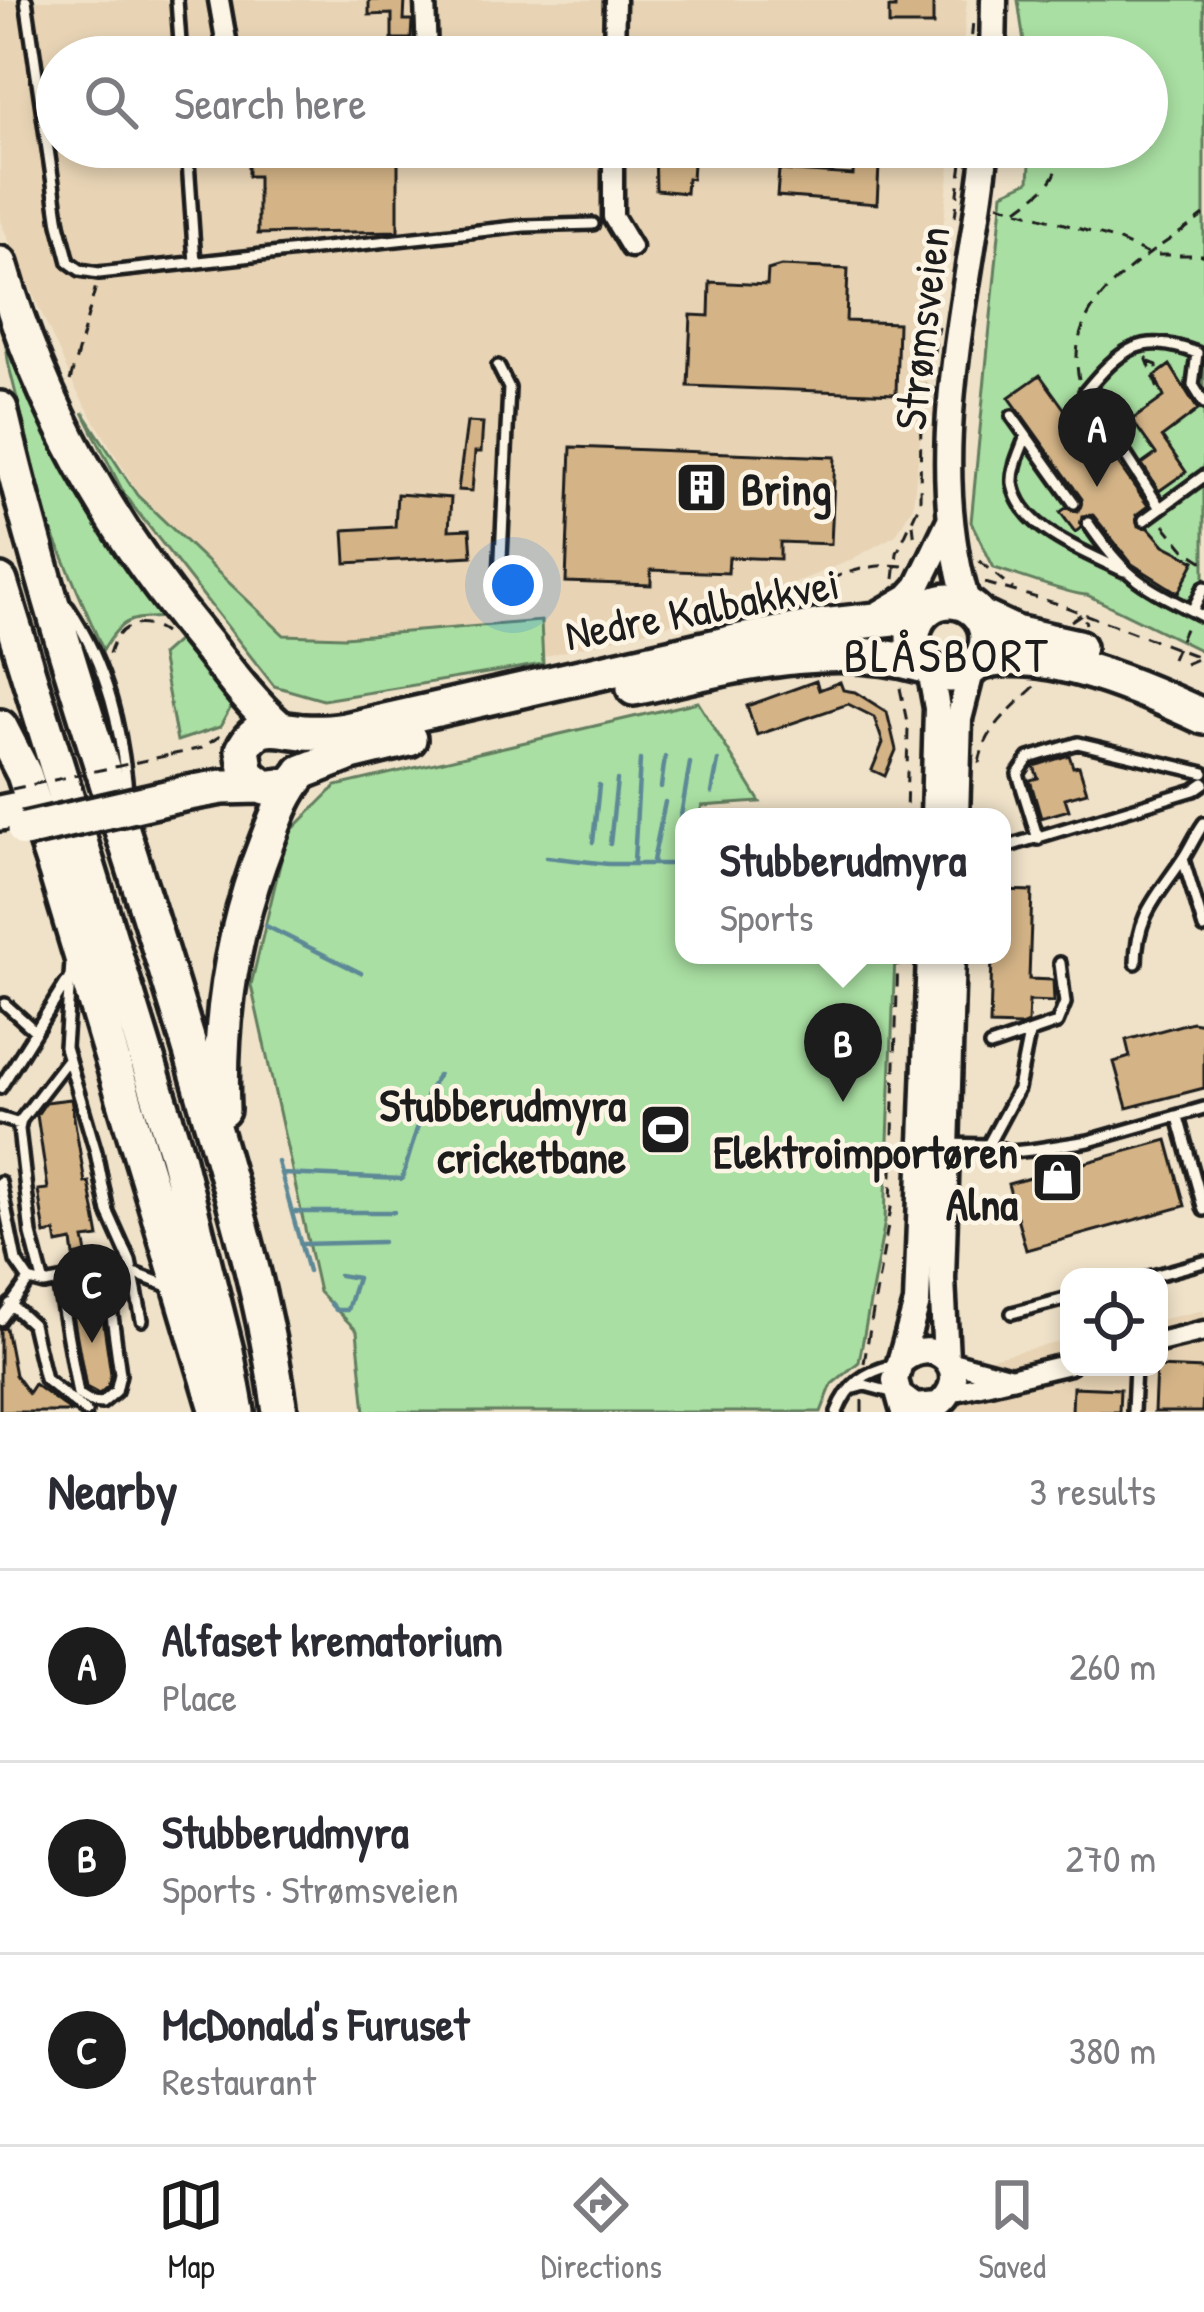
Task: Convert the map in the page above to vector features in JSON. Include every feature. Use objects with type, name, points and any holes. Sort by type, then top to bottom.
[{"type":"highway","points":[[0,264],[39,371],[104,508],[156,584],[305,754],[283,781],[276,819],[251,884],[234,949],[222,1038],[225,1168]]},
{"type":"highway","points":[[0,409],[41,569],[225,1168],[256,1287],[280,1412]]},
{"type":"highway","points":[[0,582],[178,1156],[237,1412]]},
{"type":"highway","points":[[1198,668],[1015,633],[974,601],[943,601],[924,611],[913,635],[917,671],[956,675],[975,665],[1016,658],[1072,668],[1145,691],[1204,717]]},
{"type":"highway","points":[[974,601],[988,635],[975,665]]},
{"type":"highway","name":"Nedre Kalbakkvei","points":[[284,729],[345,730],[752,638],[924,611]]},
{"type":"highway","name":"Nedre Kalbakkvei","points":[[176,774],[222,787],[283,781],[375,747],[778,659],[848,652],[883,655],[917,671]]},
{"type":"highway","points":[[11,815],[213,764],[235,740],[284,729]]},
{"type":"highway","points":[[1,730],[23,774],[76,934],[218,1412]]},
{"type":"highway","points":[[235,740],[247,774],[283,781]]},
{"type":"main road","points":[[984,5],[989,36]]},
{"type":"main road","name":"Strømsveien","points":[[974,601],[956,562],[947,450],[983,168]]},
{"type":"main road","name":"Strømsveien","points":[[924,611],[940,570],[950,520]]},
{"type":"main road","name":"Strømsveien","points":[[864,623],[913,592],[950,520]]},
{"type":"main road","points":[[956,808],[959,719],[975,665]]},
{"type":"main road","points":[[917,671],[937,708],[934,808]]},
{"type":"main road","points":[[930,964],[918,1290],[895,1380],[903,1402],[923,1408],[946,1402],[953,1376],[942,1313],[952,964]]},
{"type":"main road","points":[[901,1362],[920,1350],[947,1360]]},
{"type":"street","points":[[219,0],[226,36]]},
{"type":"street","points":[[425,0],[426,36]]},
{"type":"street","points":[[614,36],[615,0]]},
{"type":"street","points":[[613,168],[613,217],[631,248]]},
{"type":"street","points":[[1168,1340],[1204,1331]]},
{"type":"street","points":[[947,1360],[1011,1378]]},
{"type":"street","points":[[946,1402],[1060,1366]]},
{"type":"lane","points":[[26,0],[36,68]]},
{"type":"lane","points":[[177,0],[180,36]]},
{"type":"lane","points":[[51,168],[68,262],[99,273],[524,226],[593,224]]},
{"type":"lane","points":[[188,168],[195,263]]},
{"type":"lane","points":[[1160,508],[1084,392],[1116,357],[1142,344],[1168,344],[1197,353],[1192,385],[1204,403]]},
{"type":"lane","points":[[498,366],[509,388],[500,578]]},
{"type":"lane","points":[[1012,416],[1074,502]]},
{"type":"lane","points":[[1026,436],[1013,486],[1031,518],[1145,588],[1204,617]]},
{"type":"lane","points":[[1144,520],[1204,476]]},
{"type":"lane","points":[[1088,524],[1108,544],[1124,571]]},
{"type":"lane","points":[[1192,611],[1204,586]]},
{"type":"lane","points":[[1038,839],[1018,781],[1019,768],[1029,758],[1078,743],[1204,773]]},
{"type":"lane","points":[[1011,846],[1204,783]]},
{"type":"lane","points":[[1136,963],[1142,922],[1160,886],[1204,823]]},
{"type":"lane","points":[[1183,859],[1204,928]]},
{"type":"lane","points":[[76,934],[64,1030],[68,1058],[108,1212],[132,1270],[142,1320]]},
{"type":"lane","points":[[990,1046],[1050,1028],[1062,1015],[1060,963]]},
{"type":"lane","points":[[0,1088],[68,979]]},
{"type":"lane","points":[[5,1004],[34,1030]]},
{"type":"lane","points":[[988,1145],[1018,1089],[1029,1034]]},
{"type":"lane","points":[[44,1284],[32,1234],[20,1124],[68,1058]]},
{"type":"lane","points":[[945,1144],[1031,1150],[1090,1141],[1204,1108]]},
{"type":"lane","points":[[1178,1117],[1204,1210]]},
{"type":"lane","points":[[0,1118],[20,1124]]},
{"type":"lane","points":[[0,1181],[12,1248],[29,1280],[44,1284],[132,1270],[185,1293]]},
{"type":"lane","points":[[1168,1272],[1204,1262]]},
{"type":"lane","points":[[58,1282],[78,1394],[102,1402],[116,1391],[120,1374],[106,1272]]},
{"type":"lane","points":[[0,1319],[29,1280]]},
{"type":"lane","points":[[1012,1313],[1060,1300]]},
{"type":"lane","points":[[10,1304],[32,1324],[45,1379],[86,1412]]},
{"type":"lane","points":[[837,1412],[848,1389],[865,1373],[901,1362]]},
{"type":"lane","points":[[1133,1412],[1135,1376]]},
{"type":"lane","points":[[848,1389],[865,1385],[903,1402]]},
{"type":"path","points":[[976,36],[984,5]]},
{"type":"path","points":[[954,227],[961,168]]},
{"type":"path","points":[[1017,210],[1054,180],[1058,168]]},
{"type":"path","points":[[997,204],[1153,255],[1204,255]]},
{"type":"path","points":[[1084,392],[1077,370],[1078,351],[1090,313],[1109,284],[1204,215]]},
{"type":"path","points":[[62,391],[74,377],[99,273]]},
{"type":"path","points":[[893,590],[897,553],[920,503],[921,420],[941,311]]},
{"type":"path","points":[[1142,344],[1158,389]]},
{"type":"path","points":[[1148,361],[1157,364],[1157,370]]},
{"type":"path","points":[[921,420],[928,421]]},
{"type":"path","points":[[1164,525],[1185,550],[1204,562]]},
{"type":"path","points":[[974,553],[1015,590],[1177,648],[1198,668]]},
{"type":"path","points":[[974,601],[1015,590]]},
{"type":"path","points":[[1172,658],[1192,611]]},
{"type":"path","points":[[108,658],[117,634],[137,623],[153,626],[174,642]]},
{"type":"path","points":[[906,808],[908,727],[917,671]]},
{"type":"path","points":[[979,766],[989,734],[1040,682]]},
{"type":"path","points":[[11,815],[176,774],[202,748],[235,740]]},
{"type":"path","points":[[864,1365],[891,1208],[898,964]]},
{"type":"path","points":[[862,1394],[862,1412]]},
{"type":"shaded area","points":[[0,0],[967,0],[964,36],[36,36],[36,168],[950,168],[913,506],[896,535],[847,562],[729,609],[543,657],[541,621],[344,637],[284,635],[138,493],[76,390],[0,221]]},
{"type":"shaded area","points":[[1204,1310],[1204,1412],[956,1412],[990,1358],[1060,1342],[1060,1376],[1168,1376],[1168,1318]]},
{"type":"green space","points":[[1018,0],[1204,0],[1204,652],[1087,595],[994,568],[971,522],[1003,193],[1029,181],[1030,168],[1168,168],[1168,36],[1023,36]]},
{"type":"green space","points":[[0,309],[176,616],[126,623],[103,650],[47,520],[9,366]]},
{"type":"green space","points":[[83,412],[137,495],[284,635],[344,637],[541,621],[543,664],[323,700],[274,686],[125,496]]},
{"type":"green space","points":[[185,634],[236,698],[220,727],[177,741],[161,655]]},
{"type":"green space","points":[[698,702],[760,802],[675,808],[675,964],[895,964],[885,1221],[859,1362],[832,1384],[821,1412],[365,1412],[357,1331],[319,1292],[251,985],[287,835],[336,786]]},
{"type":"building","points":[[369,0],[405,0],[404,20],[412,20],[411,36],[392,36],[392,14],[369,15]]},
{"type":"building","points":[[895,0],[933,0],[933,25],[889,25],[889,8],[895,8]]},
{"type":"building","points":[[248,168],[398,168],[398,231],[258,234],[258,176],[248,176]]},
{"type":"building","points":[[655,168],[693,168],[686,193],[656,190]]},
{"type":"building","points":[[854,168],[879,168],[877,204],[777,196],[779,170],[853,175]]},
{"type":"building","points":[[781,266],[848,269],[846,321],[898,323],[896,394],[688,386],[691,315],[709,316],[710,282],[767,285],[768,270]]},
{"type":"building","points":[[1170,365],[1198,410],[1162,437],[1186,472],[1159,491],[1142,464],[1156,454],[1132,420],[1164,397],[1155,376]]},
{"type":"building","points":[[1040,375],[1093,449],[1103,442],[1148,506],[1136,515],[1138,526],[1149,528],[1164,545],[1195,561],[1178,593],[1132,564],[1093,515],[1082,516],[1081,528],[1075,532],[1060,512],[1066,508],[1078,511],[1082,499],[1009,397]]},
{"type":"building","points":[[467,422],[483,423],[472,491],[458,490]]},
{"type":"building","name":"Bring","points":[[571,447],[835,457],[831,544],[780,542],[780,559],[729,557],[728,573],[651,570],[651,585],[566,582]]},
{"type":"building","points":[[397,494],[451,498],[449,530],[470,529],[472,556],[346,563],[344,530],[395,527]]},
{"type":"building","points":[[816,681],[819,690],[840,682],[843,690],[887,712],[896,750],[885,776],[872,770],[883,743],[874,717],[848,704],[757,735],[747,706]]},
{"type":"building","points":[[1069,755],[1073,767],[1079,766],[1087,792],[1065,798],[1069,810],[1041,818],[1030,780],[1038,778],[1034,766]]},
{"type":"building","points":[[1011,890],[1032,891],[1029,979],[1053,980],[1054,1002],[1029,1001],[1028,1023],[1021,1026],[990,1025],[992,964],[1011,964]]},
{"type":"building","points":[[1192,1022],[1204,1024],[1204,1088],[1127,1108],[1114,1062],[1130,1057],[1126,1040]]},
{"type":"building","points":[[71,1099],[99,1237],[84,1239],[87,1253],[74,1256],[72,1241],[57,1244],[55,1232],[45,1234],[38,1190],[48,1189],[37,1115],[46,1102]]},
{"type":"building","points":[[1167,1140],[1185,1206],[1026,1250],[1008,1184]]},
{"type":"building","points":[[101,1305],[111,1374],[108,1386],[99,1394],[86,1387],[72,1309]]},
{"type":"building","points":[[6,1328],[15,1375],[28,1393],[34,1384],[72,1412],[0,1412],[0,1329]]},
{"type":"building","points":[[1168,1368],[1204,1369],[1202,1412],[1154,1412],[1156,1376],[1168,1376]]},
{"type":"building","points":[[1073,1387],[1120,1389],[1119,1412],[1072,1412]]},
{"type":"waterway","points":[[661,787],[665,757]]},
{"type":"waterway","points":[[634,861],[640,760]]},
{"type":"waterway","points":[[712,793],[718,761]]},
{"type":"waterway","points":[[682,808],[690,763]]},
{"type":"waterway","points":[[610,844],[617,780]]},
{"type":"waterway","points":[[593,842],[599,785]]},
{"type":"waterway","points":[[653,861],[665,802]]},
{"type":"waterway","points":[[547,857],[608,864],[675,864]]},
{"type":"waterway","points":[[266,926],[361,973]]},
{"type":"waterway","points":[[281,1174],[402,1179],[427,1095],[438,1075]]},
{"type":"waterway","points":[[278,1162],[308,1271]]},
{"type":"waterway","points":[[293,1212],[394,1212]]},
{"type":"waterway","points":[[301,1244],[383,1242]]},
{"type":"waterway","points":[[330,1303],[336,1310],[347,1310],[357,1278],[339,1275]]},
{"type":"place","name":"Alfaset krematorium","points":[[1097,487]]},
{"type":"place","name":"Bring","points":[[702,488]]},
{"type":"place","name":"Stubberudmyra","points":[[843,1102]]},
{"type":"place","name":"Stubberudmyra cricketbane","points":[[665,1130]]},
{"type":"place","name":"Elektroimportøren Alna","points":[[1057,1177]]},
{"type":"place","name":"McDonald's Furuset","points":[[92,1343]]},
{"type":"district","name":"BLÅSBORT","points":[[947,654]]}]
